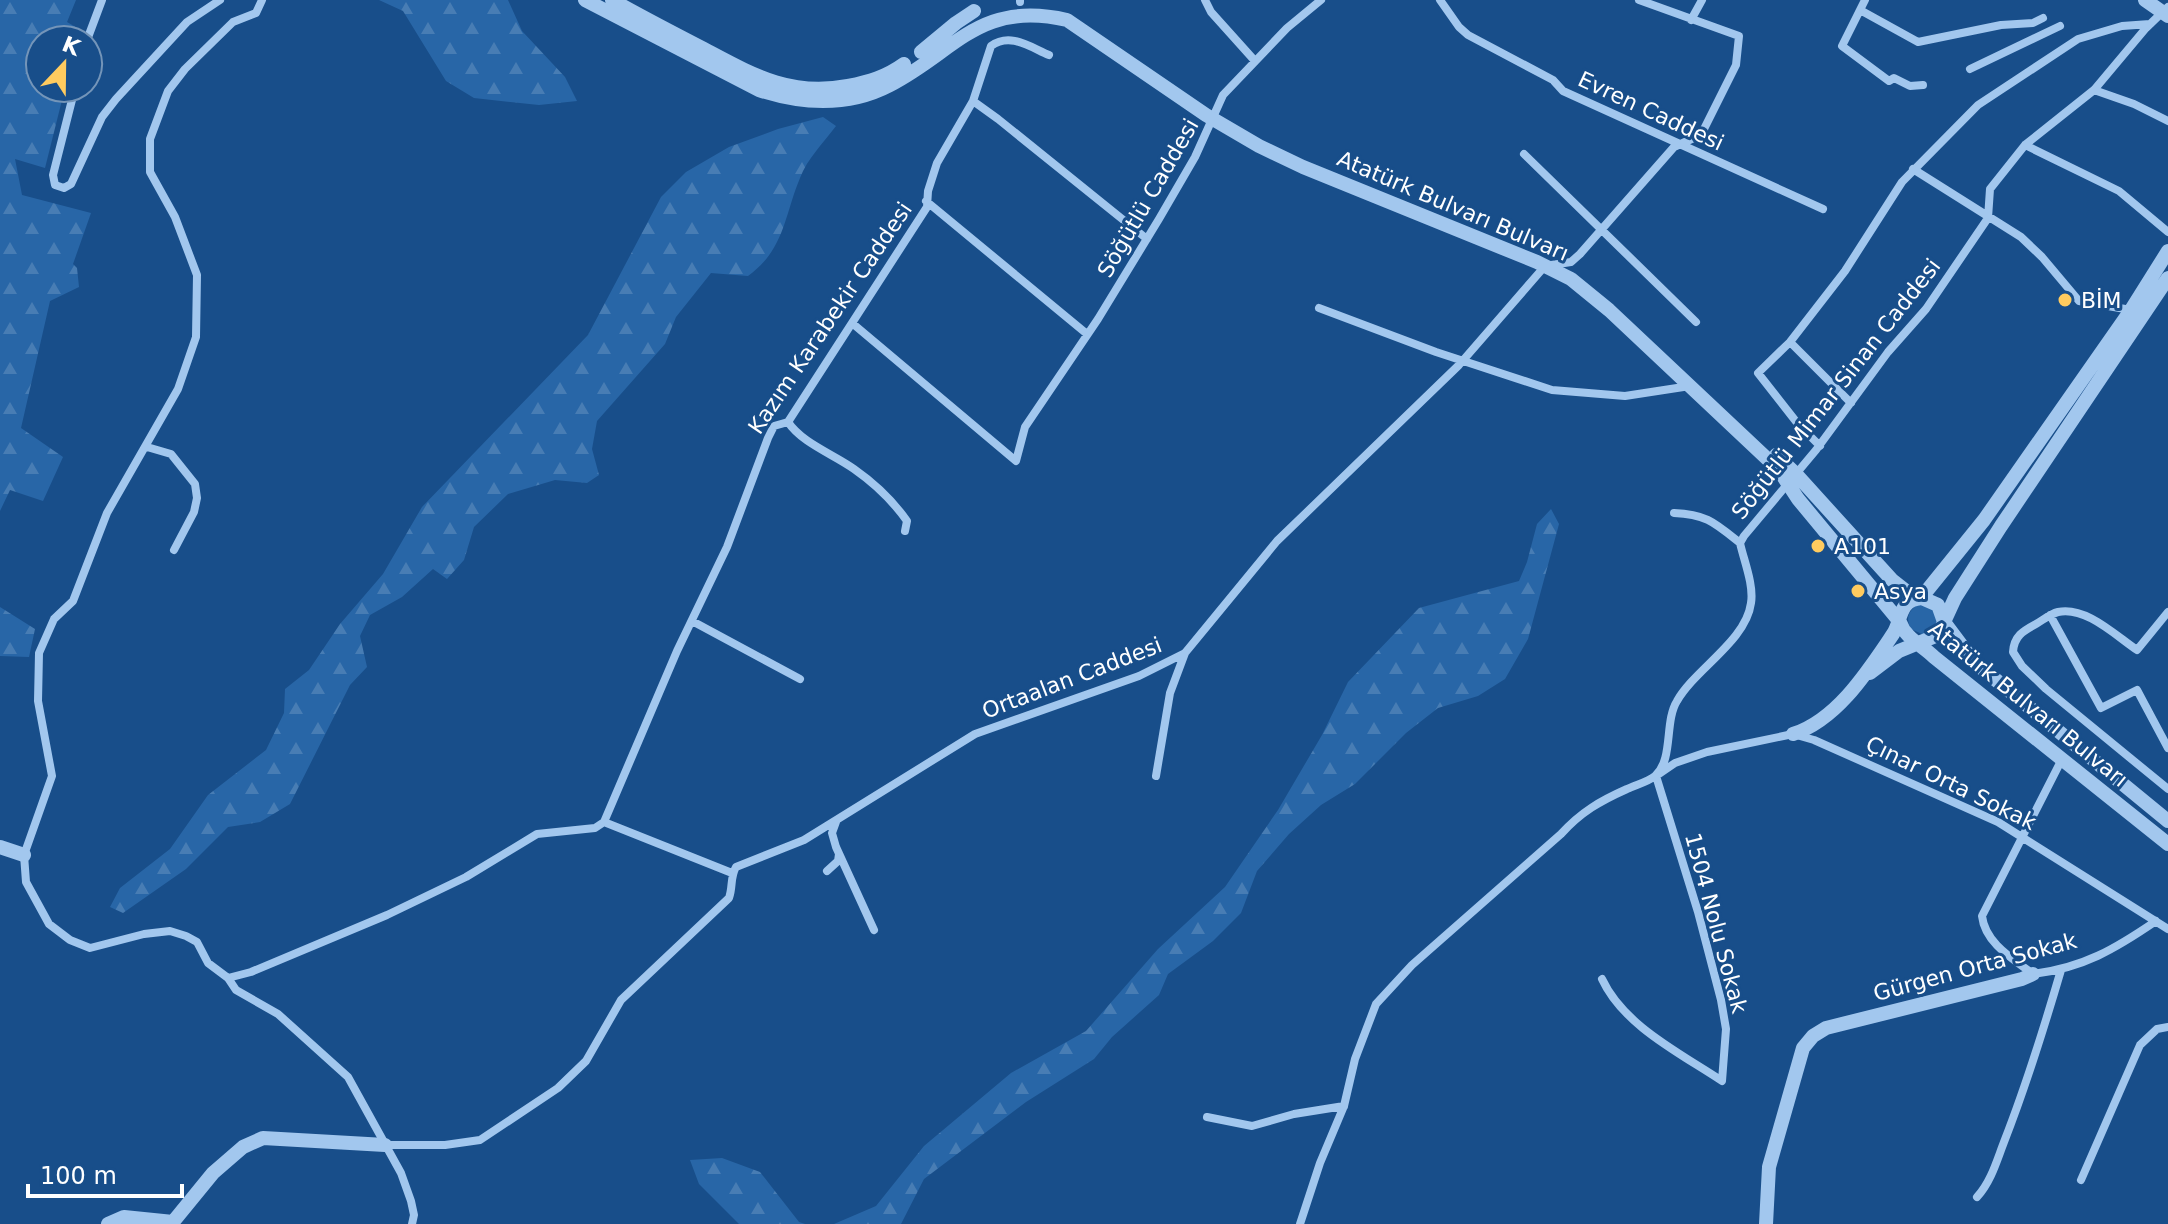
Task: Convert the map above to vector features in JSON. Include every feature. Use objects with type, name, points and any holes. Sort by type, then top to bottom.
[{"type":"street","points":[[93,24],[102,0]]},
{"type":"street","points":[[71,104],[53,175],[55,185],[64,188],[71,184],[102,117],[116,99],[187,22],[220,0]]},
{"type":"street","points":[[262,0],[256,13],[233,22],[185,69],[168,91],[150,139],[150,172],[175,217],[197,275],[196,337],[178,389],[107,513],[73,601],[54,619],[39,653],[38,701],[52,776],[24,855],[26,882],[49,924],[70,940],[90,948],[144,934],[170,931],[197,942],[208,963],[228,978],[236,990],[278,1014],[348,1077],[409,1194],[414,1215],[412,1224]]},
{"type":"street","name":"Atatürk Bulvarı Bulvarı","points":[[585,0],[759,90],[817,102],[852,98],[892,84],[978,20],[1014,10],[1042,10],[1067,20],[1214,116],[1270,144],[1552,265],[1611,301],[1886,574],[1906,591],[1938,605],[1944,622],[1974,662],[2168,821]]},
{"type":"street","points":[[612,0],[761,78],[811,90],[830,90],[877,80],[904,65],[972,12],[987,7]]},
{"type":"street","points":[[1205,0],[1211,12],[1255,61]]},
{"type":"street","name":"Evren Caddesi","points":[[1440,0],[1468,35],[1553,80],[1563,91],[1823,209]]},
{"type":"street","points":[[1639,0],[1691,20],[1702,0]]},
{"type":"street","points":[[1865,0],[1842,46],[1889,81],[1894,78],[1910,86],[1923,85]]},
{"type":"street","points":[[2145,0],[2166,12]]},
{"type":"street","name":"Söğütlü Caddesi","points":[[852,323],[1016,461],[1025,427],[1147,239],[1195,157],[1223,95],[1318,1]]},
{"type":"street","name":"Atatürk Bulvarı Bulvarı","points":[[1003,4],[1037,2],[1064,10],[1214,116]]},
{"type":"street","points":[[1860,10],[1918,42],[2001,25],[2033,23],[2043,18]]},
{"type":"street","name":"Söğütlü Mimar Sinan Caddesi","points":[[1656,776],[1666,755],[1669,721],[1679,696],[1725,647],[1748,612],[1751,596],[1740,543],[1820,446],[1888,352],[1926,309],[1988,218],[1990,189],[2025,145],[2094,90],[2151,24],[2166,12]]},
{"type":"street","name":"Ortaalan Caddesi","points":[[732,873],[736,867],[804,840],[975,734],[1139,676],[1185,653],[1277,541],[1463,361],[1552,265],[1571,262],[1580,254],[1674,147],[1696,137],[1704,129],[1731,79],[1739,36],[1691,20]]},
{"type":"street","points":[[1820,446],[1798,424],[1758,373],[1790,342],[1845,271],[1891,197],[1913,169],[1950,136],[1978,105],[2061,48],[2105,30],[2151,24]]},
{"type":"street","points":[[1970,69],[2060,26]]},
{"type":"street","name":"Kazım Karabekir Caddesi","points":[[604,822],[727,547],[768,438],[774,426],[788,422],[927,207],[937,163],[973,101],[991,46],[998,41],[1018,41],[1049,55]]},
{"type":"street","points":[[2094,90],[2134,104],[2168,121]]},
{"type":"street","points":[[973,101],[1147,239]]},
{"type":"street","points":[[2025,145],[2119,191],[2168,232]]},
{"type":"street","points":[[1524,154],[1696,322]]},
{"type":"street","points":[[1913,169],[2030,245],[2079,301],[2131,310]]},
{"type":"street","points":[[926,201],[1087,334]]},
{"type":"street","points":[[1300,1224],[1320,1163],[1344,1106],[1355,1059],[1376,1004],[1412,965],[1592,806],[1656,776],[1685,758],[1793,734],[1819,723],[1857,683],[1900,622],[1903,608],[1914,599],[1921,598],[1971,537],[2131,310],[2168,251]]},
{"type":"street","name":"Atatürk Bulvarı Bulvarı","points":[[1552,265],[1609,310],[1792,479],[1906,634],[2168,844]]},
{"type":"street","points":[[1857,683],[1899,651],[1938,635],[1955,598],[2001,526],[2168,278]]},
{"type":"street","points":[[1319,308],[1552,390],[1625,396],[1690,386]]},
{"type":"street","points":[[1790,342],[1851,403]]},
{"type":"street","points":[[788,422],[804,438],[855,469],[896,505],[907,521],[905,531]]},
{"type":"street","points":[[147,447],[171,454],[195,484],[197,498],[194,512],[174,550]]},
{"type":"street","points":[[1674,513],[1708,518],[1740,543]]},
{"type":"street","points":[[2168,612],[2137,650],[2095,621],[2060,611],[2023,631],[2016,638],[2013,652],[2046,689],[2168,789]]},
{"type":"street","points":[[2050,615],[2101,708],[2137,690],[2168,748]]},
{"type":"street","points":[[692,621],[800,679]]},
{"type":"street","points":[[1156,776],[1170,693],[1185,653]]},
{"type":"street","name":"Çınar Orta Sokak","points":[[1793,734],[1852,756],[2023,835],[2168,929]]},
{"type":"street","points":[[2033,974],[1986,933],[1982,916],[2062,759]]},
{"type":"street","name":"1504 Nolu Sokak","points":[[1602,979],[1617,1006],[1661,1041],[1722,1081],[1726,1029],[1721,1000],[1698,912],[1656,776]]},
{"type":"street","points":[[837,821],[832,833],[839,854],[874,930]]},
{"type":"street","points":[[108,1224],[124,1217],[173,1223],[213,1173],[243,1147],[263,1138],[385,1145],[445,1145],[480,1140],[558,1088],[586,1061],[621,1000],[729,898],[732,873],[604,822],[595,828],[537,834],[466,877],[387,915],[251,972],[228,978]]},
{"type":"street","points":[[0,847],[24,855]]},
{"type":"street","points":[[827,871],[838,861],[839,854]]},
{"type":"street","name":"Gürgen Orta Sokak","points":[[1766,1224],[1769,1167],[1803,1048],[1813,1036],[1826,1028],[2033,974],[2061,970],[2106,953],[2156,921]]},
{"type":"street","points":[[1977,1197],[1987,1184],[2014,1116],[2061,970]]},
{"type":"street","points":[[2081,1180],[2140,1045],[2157,1029],[2168,1027]]},
{"type":"street","points":[[1207,1117],[1252,1126],[1294,1114],[1344,1106]]},
{"type":"green space","points":[[0,0],[76,0],[67,22],[70,24],[24,24],[24,104],[61,104],[45,168],[15,159],[22,195],[91,213],[73,264],[77,268],[79,287],[50,301],[21,428],[63,457],[43,501],[10,490],[0,511]]},
{"type":"green space","points":[[379,0],[508,0],[522,31],[565,77],[577,101],[539,105],[474,98],[446,81],[403,11]]},
{"type":"green space","points":[[823,117],[836,126],[803,171],[782,231],[769,255],[748,276],[711,273],[676,317],[665,344],[597,421],[592,449],[599,475],[587,483],[555,480],[508,494],[474,527],[464,560],[447,579],[433,569],[402,597],[370,615],[360,636],[367,667],[350,685],[290,804],[260,822],[228,827],[186,869],[123,913],[110,907],[120,888],[170,849],[208,795],[266,750],[284,713],[285,689],[309,670],[340,624],[383,574],[422,507],[588,335],[661,197],[686,172],[729,147]]},
{"type":"green space","points":[[1551,509],[1559,524],[1528,639],[1505,679],[1478,696],[1438,708],[1406,733],[1355,784],[1321,805],[1289,834],[1257,871],[1241,913],[1213,941],[1168,974],[1159,995],[1112,1037],[1094,1059],[1026,1102],[924,1179],[901,1224],[834,1224],[876,1206],[924,1146],[1011,1073],[1086,1031],[1158,949],[1225,887],[1278,810],[1322,735],[1348,682],[1419,608],[1519,581],[1537,524]]},
{"type":"green space","points":[[1918,604],[1937,609],[1937,628],[1924,635],[1911,629],[1908,621],[1910,612]]},
{"type":"green space","points":[[0,607],[35,629],[29,657],[0,656]]},
{"type":"green space","points":[[722,1158],[760,1172],[799,1222],[805,1224],[739,1224],[699,1184],[690,1160]]},
{"type":"place","name":"BİM","points":[[2065,300]]},
{"type":"place","name":"A101","points":[[1818,546]]},
{"type":"place","name":"Asya","points":[[1858,591]]}]
